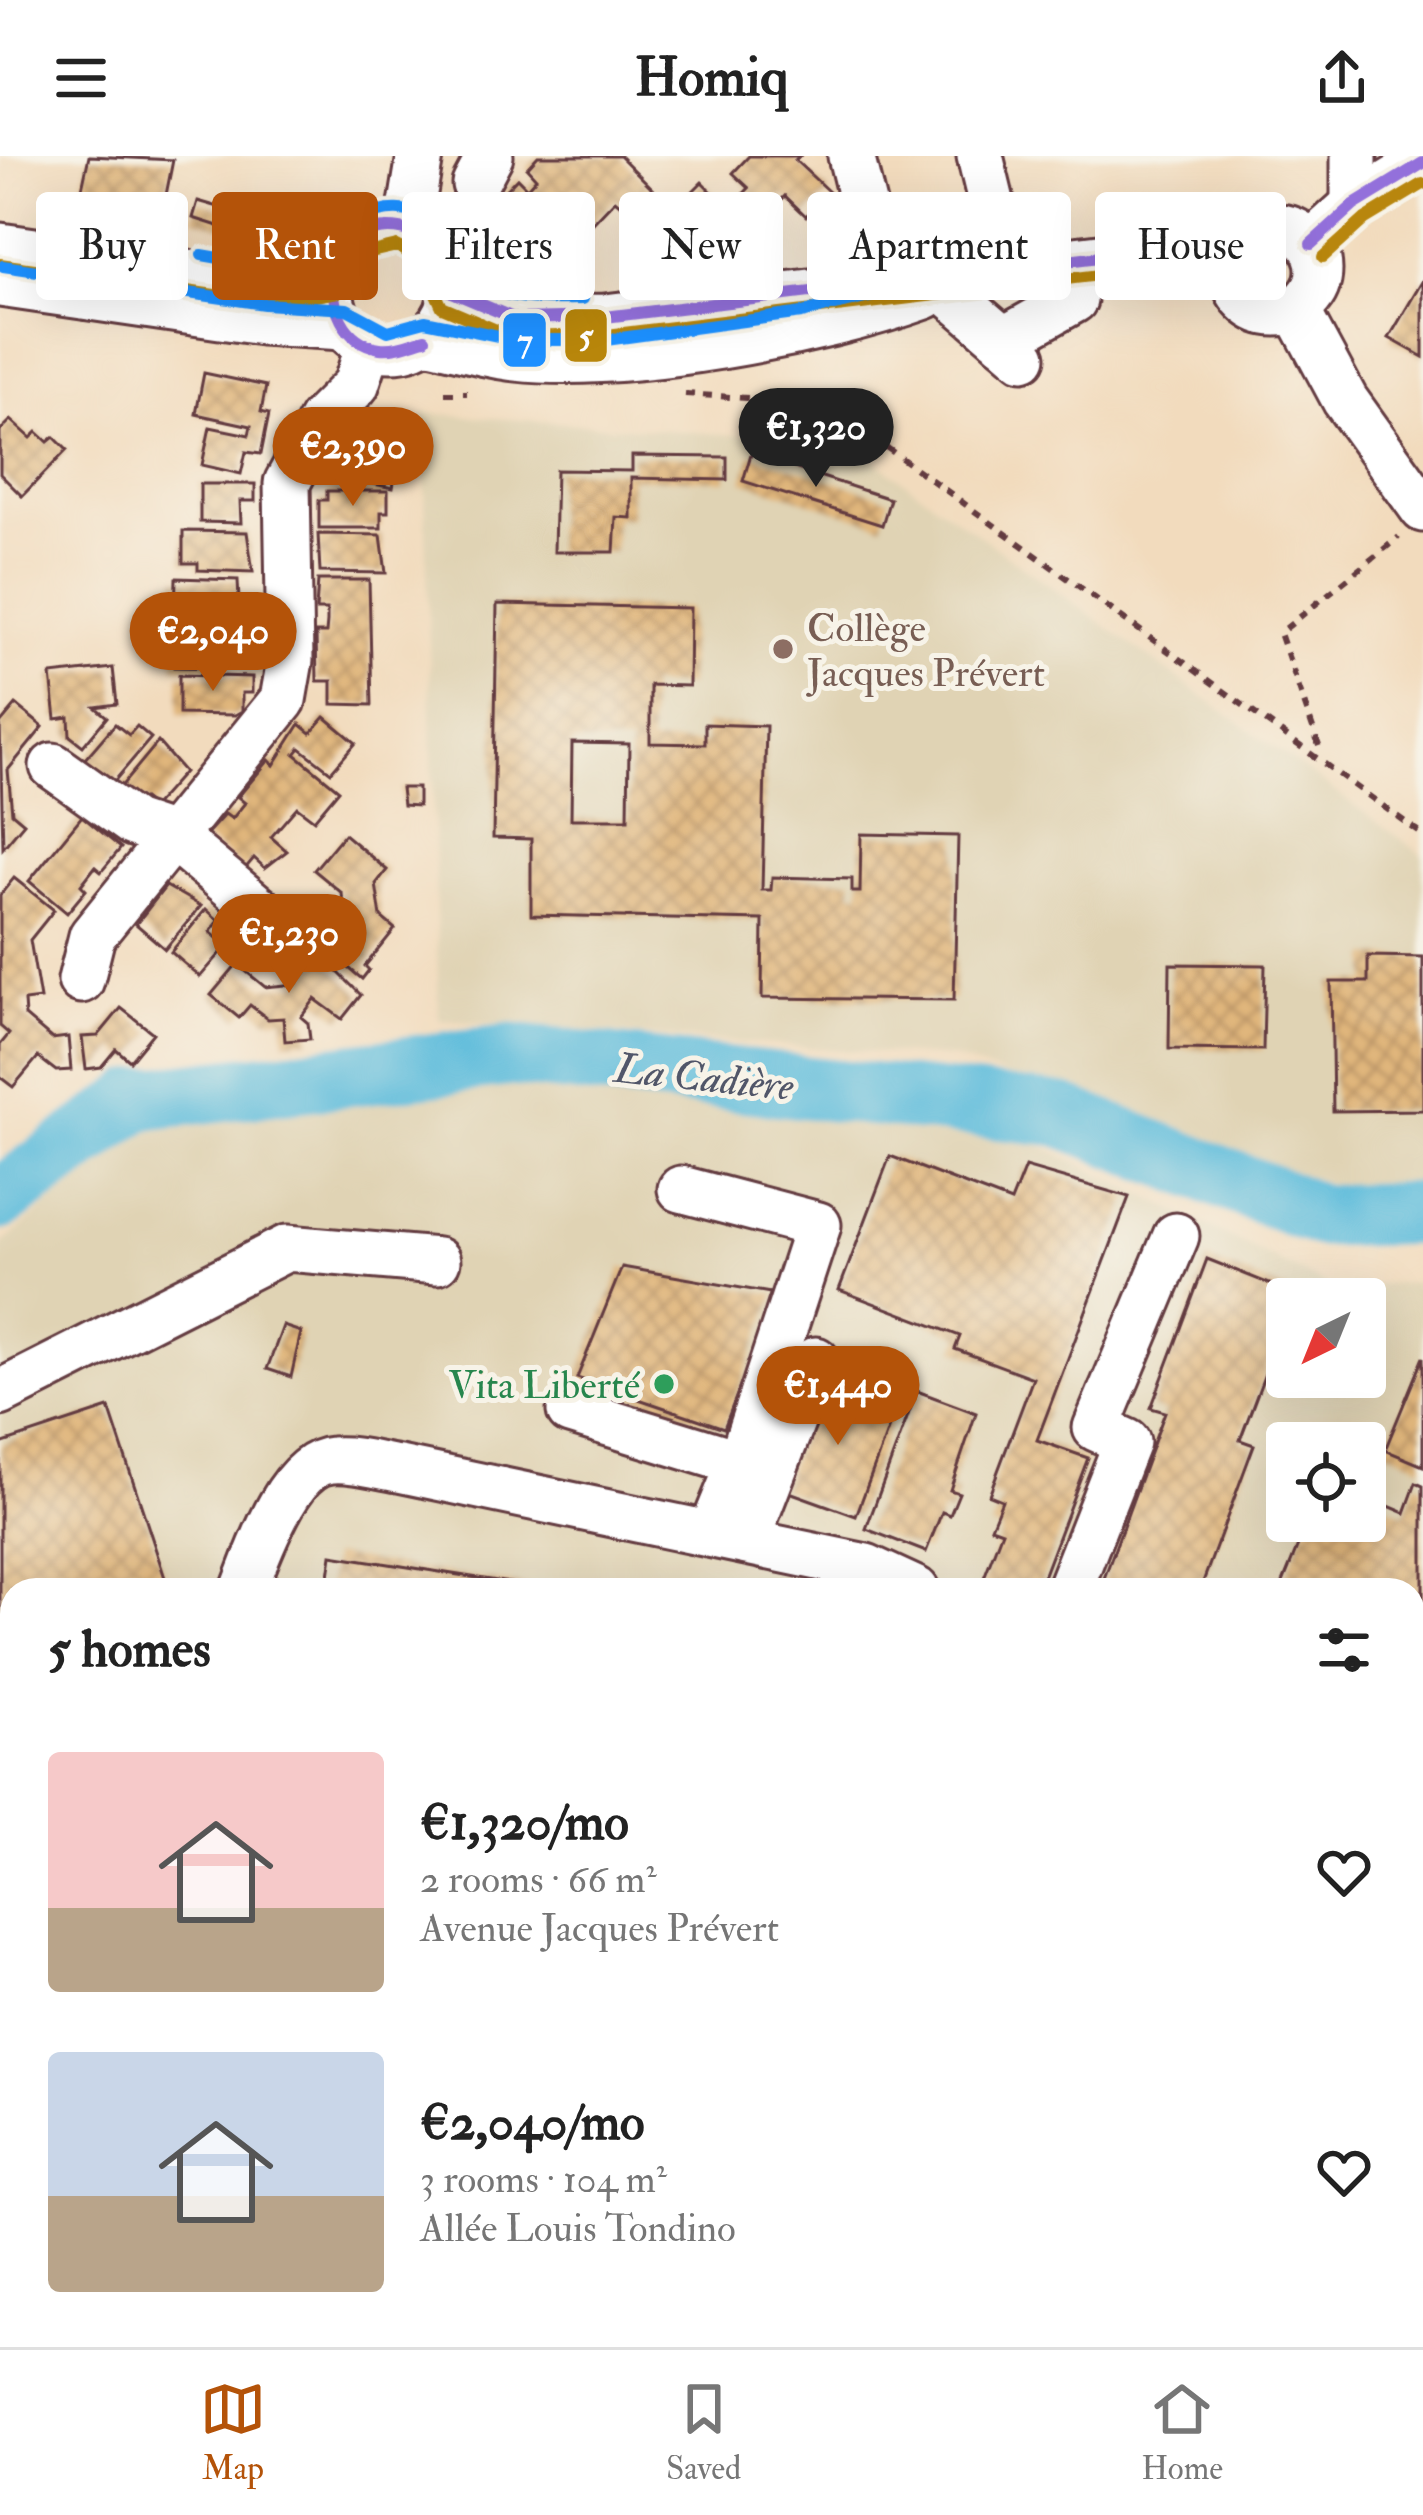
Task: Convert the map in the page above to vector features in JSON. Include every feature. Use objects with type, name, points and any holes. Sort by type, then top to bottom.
[{"type":"street","points":[[414,192],[420,156]]},
{"type":"street","points":[[850,156],[860,192]]},
{"type":"street","points":[[980,156],[989,192]]},
{"type":"street","points":[[1354,156],[1354,205]]},
{"type":"street","points":[[1311,244],[1354,205],[1415,183]]},
{"type":"street","points":[[1247,300],[1269,313],[1296,309],[1319,280],[1311,244],[1286,229]]},
{"type":"street","points":[[0,246],[212,277]]},
{"type":"street","points":[[1071,294],[1095,280]]},
{"type":"street","points":[[0,284],[356,336],[389,349],[425,339],[516,358],[607,358],[805,331],[910,300]]},
{"type":"street","points":[[1071,289],[1075,290]]},
{"type":"street","points":[[471,300],[517,319],[604,317],[807,292]]},
{"type":"street","points":[[81,980],[92,935],[283,700],[290,660],[287,483],[321,420],[356,385],[356,336],[334,300]]},
{"type":"street","points":[[425,339],[447,312],[450,300]]},
{"type":"street","points":[[956,300],[1013,349],[1064,300]]},
{"type":"street","points":[[1296,309],[1416,519]]},
{"type":"street","points":[[53,766],[134,823],[172,836],[290,935]]},
{"type":"street","points":[[681,1190],[818,1225],[740,1463],[728,1538]]},
{"type":"street","points":[[1074,1578],[1126,1442],[1096,1428],[1176,1236]]},
{"type":"street","points":[[0,1393],[287,1248],[437,1261]]},
{"type":"street","points":[[728,1538],[816,1360]]},
{"type":"street","points":[[570,1411],[740,1463]]},
{"type":"street","points":[[250,1578],[301,1474],[330,1459],[728,1538],[866,1568],[889,1578]]},
{"type":"path","points":[[445,393],[468,393]]},
{"type":"path","points":[[672,394],[825,403],[1423,835]]},
{"type":"path","points":[[1319,746],[1280,633],[1416,519]]},
{"type":"shaded area","name":"Collège Jacques Prévert","points":[[423,413],[851,443],[1423,855],[1423,1190],[1376,1199],[952,1058],[439,1020]]},
{"type":"shaded area","points":[[517,1072],[975,1113],[1313,1278],[1266,1278],[1266,1398],[1386,1398],[1386,1284],[1423,1282],[1423,1578],[0,1578],[0,1246],[147,1119]]},
{"type":"building","points":[[89,156],[173,160],[167,192],[81,192]]},
{"type":"building","points":[[538,156],[620,156],[656,192],[619,192],[619,203],[615,200],[595,221],[595,192],[503,192],[517,178],[527,188],[536,178],[527,168]]},
{"type":"building","points":[[749,156],[800,156],[795,160],[829,192],[807,192],[806,216],[783,198],[783,192],[745,192],[749,188],[733,173]]},
{"type":"building","points":[[702,182],[712,192],[692,192]]},
{"type":"building","points":[[198,201],[212,205],[212,224],[193,218]]},
{"type":"building","points":[[1423,280],[1423,357],[1389,338]]},
{"type":"building","points":[[204,373],[266,386],[261,412],[269,414],[261,454],[246,452],[241,474],[202,465],[210,427],[249,435],[251,426],[196,414]]},
{"type":"building","points":[[11,420],[31,438],[37,432],[48,442],[54,437],[67,450],[22,496],[0,474],[0,431]]},
{"type":"building","points":[[340,435],[400,447],[393,488],[324,474],[327,457],[335,458]]},
{"type":"building","points":[[751,454],[890,499],[882,525],[743,481]]},
{"type":"building","points":[[632,456],[727,457],[727,480],[631,478],[631,518],[616,517],[614,552],[554,552],[556,470],[632,471]]},
{"type":"building","points":[[200,484],[255,484],[255,501],[240,501],[241,523],[200,522]]},
{"type":"building","points":[[327,491],[388,491],[388,512],[381,512],[381,528],[319,528],[319,500],[327,500]]},
{"type":"building","points":[[183,531],[247,532],[253,572],[198,570],[198,563],[183,563]]},
{"type":"building","points":[[318,534],[381,535],[386,573],[320,572]]},
{"type":"building","points":[[176,578],[238,580],[239,602],[248,603],[247,645],[231,645],[230,668],[174,667],[175,627],[229,628],[230,619],[175,618]]},
{"type":"building","points":[[318,580],[369,580],[372,705],[332,704],[332,681],[317,681],[316,633],[326,633],[327,622],[327,610],[316,610]]},
{"type":"building","points":[[497,604],[690,608],[689,686],[650,685],[650,743],[705,744],[705,724],[766,726],[762,890],[771,890],[772,877],[852,879],[852,892],[860,892],[861,834],[958,836],[954,1000],[762,998],[763,920],[531,915],[531,839],[493,838]],"holes":[[[572,743],[629,744],[628,819],[571,819]]]},
{"type":"building","points":[[113,668],[117,704],[95,707],[107,717],[83,746],[70,736],[69,717],[56,719],[51,675]]},
{"type":"building","points":[[179,675],[252,677],[252,693],[242,693],[242,711],[235,715],[179,714]]},
{"type":"building","points":[[16,705],[43,727],[8,770],[12,813],[24,823],[3,848],[0,724]]},
{"type":"building","points":[[325,717],[356,743],[331,772],[300,748],[295,754],[339,790],[314,820],[297,807],[271,837],[287,851],[265,868],[254,858],[244,870],[204,837],[225,814],[232,819],[245,803],[238,797],[269,760],[274,765],[300,724],[311,733]]},
{"type":"building","points":[[115,724],[129,735],[137,726],[151,738],[112,784],[84,760]]},
{"type":"building","points":[[158,742],[184,772],[153,807],[143,799],[137,805],[119,789]]},
{"type":"building","points":[[401,788],[418,788],[418,806],[403,805]]},
{"type":"building","points":[[82,816],[121,848],[101,872],[95,867],[81,885],[86,890],[67,913],[29,881]]},
{"type":"building","points":[[344,834],[387,870],[376,884],[381,917],[395,929],[365,966],[369,970],[362,979],[320,944],[344,916],[342,893],[314,870]]},
{"type":"building","points":[[14,878],[54,910],[30,940],[40,999],[24,1001],[25,1016],[52,1039],[68,1037],[71,1070],[56,1071],[38,1057],[13,1087],[0,1077],[0,1045],[9,1034],[0,1026],[0,895]]},
{"type":"building","points":[[166,886],[201,906],[165,949],[136,924]]},
{"type":"building","points":[[206,909],[219,921],[210,932],[227,946],[200,977],[171,952]]},
{"type":"building","points":[[320,954],[361,995],[342,1019],[315,999],[301,1017],[308,1023],[310,1039],[285,1041],[283,1018],[268,1019],[250,1005],[239,1018],[211,995],[237,964],[265,987],[296,984]]},
{"type":"building","points":[[1368,956],[1423,957],[1423,1110],[1333,1111],[1331,982],[1368,982]]},
{"type":"building","points":[[1170,964],[1265,965],[1263,1050],[1169,1049]]},
{"type":"building","points":[[121,1008],[153,1033],[130,1061],[116,1049],[101,1067],[86,1069],[82,1037],[98,1036]]},
{"type":"building","points":[[890,1156],[1011,1202],[1025,1167],[1129,1197],[1037,1440],[1088,1458],[1043,1578],[984,1578],[1002,1531],[991,1527],[1002,1500],[989,1495],[1033,1378],[955,1349],[960,1336],[839,1290]]},
{"type":"building","points":[[1207,1259],[1266,1282],[1266,1371],[1240,1440],[1254,1445],[1204,1578],[1104,1578],[1165,1412],[1151,1408]]},
{"type":"building","points":[[622,1267],[776,1294],[724,1428],[577,1378]]},
{"type":"building","points":[[283,1326],[301,1332],[291,1377],[267,1369]]},
{"type":"building","points":[[1423,1357],[1423,1466],[1386,1448]]},
{"type":"building","points":[[821,1380],[896,1408],[856,1516],[781,1489]]},
{"type":"building","points":[[917,1391],[976,1413],[950,1490],[959,1493],[950,1515],[942,1512],[926,1552],[866,1529]]},
{"type":"building","points":[[109,1408],[165,1578],[0,1578],[0,1444]]},
{"type":"building","points":[[1416,1483],[1423,1486],[1423,1578],[1285,1578],[1299,1542],[1386,1542],[1386,1505],[1405,1513]]},
{"type":"building","points":[[332,1555],[478,1578],[329,1578]]},
{"type":"waterway","name":"La Cadière","points":[[0,1199],[137,1100],[512,1055],[1060,1115],[1321,1216],[1423,1213]]},
{"type":"transit line","name":"3","points":[[1311,244],[1354,205],[1423,163]]},
{"type":"transit line","name":"5","points":[[1323,257],[1365,219],[1423,184]]},
{"type":"transit line","name":"7","points":[[202,255],[271,267],[320,260],[331,243],[361,219],[402,211]]},
{"type":"transit line","name":"3","points":[[402,231],[384,228],[361,236],[344,252],[336,274],[335,298],[341,320],[357,338],[380,348],[425,339]]},
{"type":"transit line","name":"5","points":[[0,264],[270,303],[339,292],[371,252],[397,246],[420,259],[442,307],[513,337],[607,335],[1095,276]]},
{"type":"transit line","name":"3","points":[[471,300],[516,319],[605,317],[1095,258]]},
{"type":"transit line","name":"7","points":[[3,266],[264,304],[347,309],[388,331],[425,321],[518,340],[606,340],[802,313],[857,300]]},
{"type":"place","name":"Collège Jacques Prévert","points":[[783,649]]},
{"type":"place","name":"Vita Liberté","points":[[664,1384]]}]
